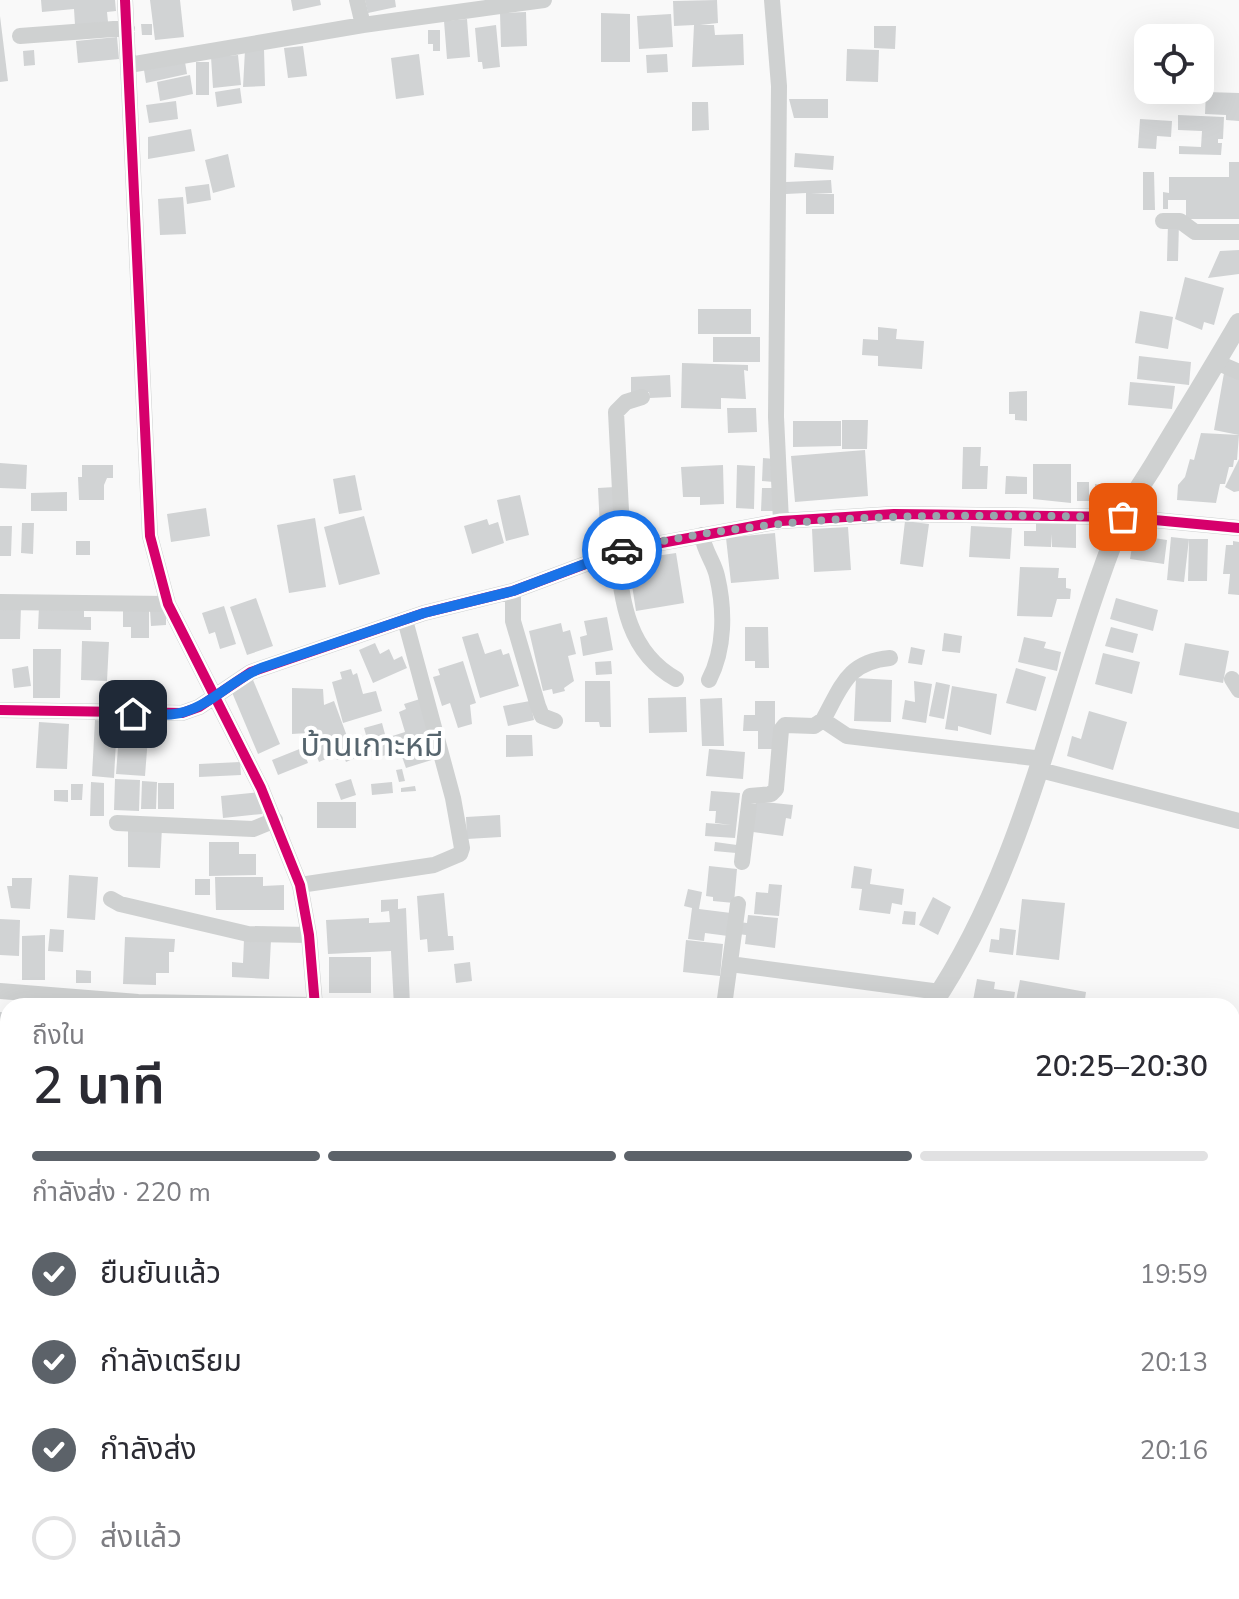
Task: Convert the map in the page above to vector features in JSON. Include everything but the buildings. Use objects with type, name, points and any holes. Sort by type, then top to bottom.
[{"type":"street","points":[[125,0],[136,303],[149,521],[168,604],[216,695],[275,820],[300,885],[309,935],[314,998]]},
{"type":"street","points":[[357,0],[363,25]]},
{"type":"street","points":[[129,65],[363,25],[544,0]]},
{"type":"street","points":[[772,0],[779,86],[776,385],[781,521]]},
{"type":"street","points":[[20,36],[127,28]]},
{"type":"street","points":[[1163,221],[1180,221],[1195,232],[1239,232]]},
{"type":"street","points":[[937,998],[996,886],[1041,765],[1096,587],[1123,517],[1239,323]]},
{"type":"street","points":[[1216,362],[1239,372]]},
{"type":"street","points":[[642,397],[626,402],[616,412],[624,606],[636,641],[650,661],[676,679]]},
{"type":"street","points":[[0,710],[173,714],[199,707],[235,680],[261,668],[405,620],[513,591],[620,551],[781,521],[894,514],[1123,517],[1239,528]]},
{"type":"street","points":[[702,535],[705,552],[717,576],[722,639],[717,664],[709,680]]},
{"type":"street","points":[[513,591],[513,621],[538,706],[542,716],[555,721]]},
{"type":"street","points":[[0,602],[168,604]]},
{"type":"street","points":[[300,885],[434,865],[460,854],[462,848],[453,798],[405,620]]},
{"type":"street","points":[[742,862],[751,795],[771,794],[778,783],[782,726],[814,726],[823,720],[853,670],[870,660],[890,658]]},
{"type":"street","points":[[823,720],[847,736],[1041,765],[1239,819]]},
{"type":"street","points":[[117,823],[253,829],[275,820]]},
{"type":"street","points":[[111,899],[120,904],[248,934],[309,935]]},
{"type":"street","points":[[725,998],[738,904]]},
{"type":"street","points":[[730,964],[930,998]]},
{"type":"street","points":[[0,991],[88,998]]},
{"type":"cycle path","points":[[125,0],[150,536],[168,604],[261,788],[300,885],[309,935],[314,998]]},
{"type":"cycle path","points":[[0,710],[182,713],[199,707],[251,672],[424,613],[513,591],[623,550],[781,521],[894,514],[1123,517],[1239,528]]},
{"type":"way so far","points":[[622,550],[781,521],[809,519],[894,514],[1123,517]]},
{"type":"district","name":"บ้านเกาะหมี","points":[[372,745]]},
{"type":"route","points":[[133,714],[182,713],[199,707],[235,680],[261,668],[424,613],[535,584],[622,550]]}]
